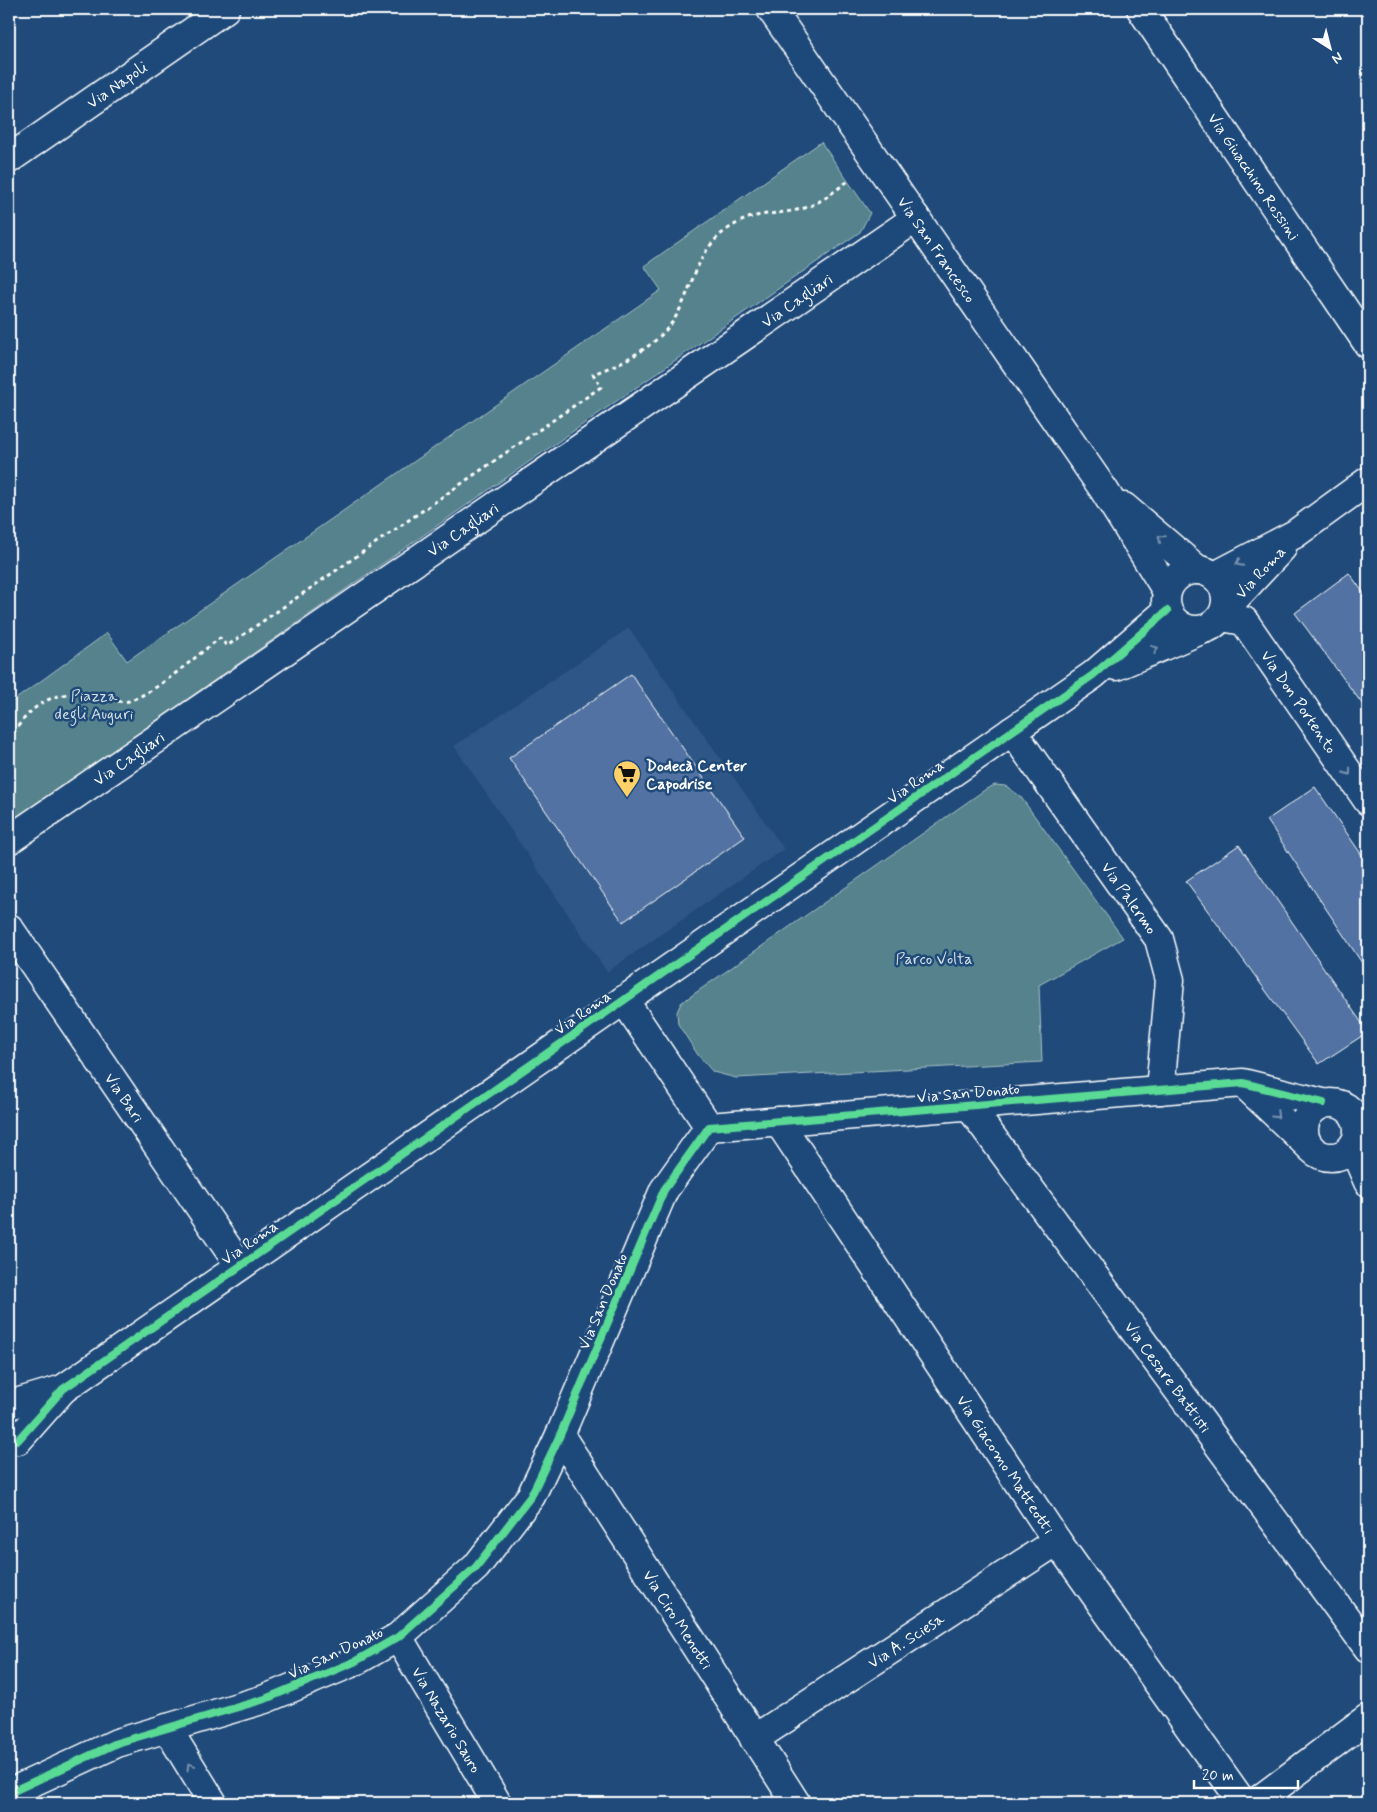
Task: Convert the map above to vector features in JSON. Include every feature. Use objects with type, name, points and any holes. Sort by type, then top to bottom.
[{"type":"street","name":"Via Napoli","points":[[9,159],[225,9]]},
{"type":"street","name":"Via San Francesco","points":[[771,9],[1104,490],[1167,601]]},
{"type":"street","name":"Via Giuacchino Rossini","points":[[1141,9],[1368,344]]},
{"type":"street","name":"Via Cagliari","points":[[9,840],[916,218]]},
{"type":"street","name":"Via Roma","points":[[12,1449],[63,1389],[1093,675],[1216,619],[1295,534],[1368,481]]},
{"type":"street","name":"Via San Francesco","points":[[1104,490],[1206,573]]},
{"type":"street","name":"Via Roma","points":[[1206,573],[1295,534]]},
{"type":"street","points":[[1188,571],[1206,573],[1225,591],[1216,619],[1184,628],[1170,618],[1167,601],[1171,582],[1179,575],[1188,571]]},
{"type":"street","name":"Via Roma","points":[[1093,675],[1167,601]]},
{"type":"street","name":"Via Don Portento","points":[[1216,619],[1244,620],[1368,801]]},
{"type":"street","name":"Via Palermo","points":[[1012,731],[1159,939],[1170,980],[1160,1090]]},
{"type":"street","name":"Via Bari","points":[[9,928],[240,1266]]},
{"type":"street","name":"Via Roma","points":[[624,1000],[709,1127]]},
{"type":"street","points":[[1243,1083],[1340,1146],[1368,1182]]},
{"type":"street","name":"Via San Donato","points":[[9,1793],[116,1743],[266,1699],[354,1662],[398,1637],[476,1568],[531,1496],[560,1435],[664,1190],[709,1127],[1243,1083],[1323,1104],[1339,1104],[1359,1108]]},
{"type":"street","points":[[1323,1104],[1315,1108],[1305,1121],[1304,1134],[1340,1146],[1368,1196]]},
{"type":"street","name":"Via Cesare Battisti","points":[[969,1106],[1368,1648]]},
{"type":"street","points":[[1340,1146],[1359,1132],[1356,1118],[1359,1108]]},
{"type":"street","name":"Via Giacomo Matteotti","points":[[778,1121],[1057,1541],[1243,1803]]},
{"type":"street","name":"Via Roma","points":[[9,1405],[63,1389]]},
{"type":"street","points":[[9,1411],[19,1426],[12,1449]]},
{"type":"street","name":"Via Ciro Menotti","points":[[560,1435],[796,1803]]},
{"type":"street","name":"Via A. Sciesa","points":[[754,1739],[1057,1541]]},
{"type":"street","name":"Via Nazario Sauro","points":[[398,1637],[497,1803]]},
{"type":"street","points":[[1255,1803],[1368,1718]]},
{"type":"street","points":[[167,1728],[212,1803]]},
{"type":"path","points":[[9,740],[21,720],[36,706],[57,696],[82,693],[126,702],[144,695],[220,638],[227,646],[601,387],[593,374],[632,357],[648,346],[665,330],[679,312],[703,254],[725,231],[743,220],[762,213],[802,209],[815,204],[876,161]]},
{"type":"shaded area","points":[[629,628],[784,849],[607,972],[454,746]]},
{"type":"green space","name":"Piazza degli Auguri","points":[[821,142],[870,213],[860,232],[9,823],[9,704],[107,633],[127,661],[661,290],[644,266]]},
{"type":"green space","name":"Parco Volta","points":[[995,785],[1006,786],[1020,796],[1123,938],[1039,985],[1042,1062],[736,1078],[713,1072],[698,1055],[678,1024],[677,1012],[681,1003],[986,789]]},
{"type":"building","points":[[1349,573],[1368,599],[1368,701],[1363,705],[1295,613]]},
{"type":"building","name":"Dodecà Center Capodrise","points":[[631,674],[745,837],[623,922],[509,758]]},
{"type":"building","points":[[1315,787],[1368,864],[1368,972],[1267,820]]},
{"type":"building","points":[[1239,845],[1368,1032],[1319,1064],[1186,881]]},
{"type":"cycle path","points":[[18,1440],[63,1389],[1093,675],[1167,611]]},
{"type":"cycle path","points":[[9,1793],[117,1743],[265,1699],[354,1662],[398,1637],[476,1567],[531,1496],[560,1435],[664,1190],[709,1127],[1243,1083],[1323,1103]]},
{"type":"place","name":"Dodecà Center Capodrise","points":[[627,798]]}]
